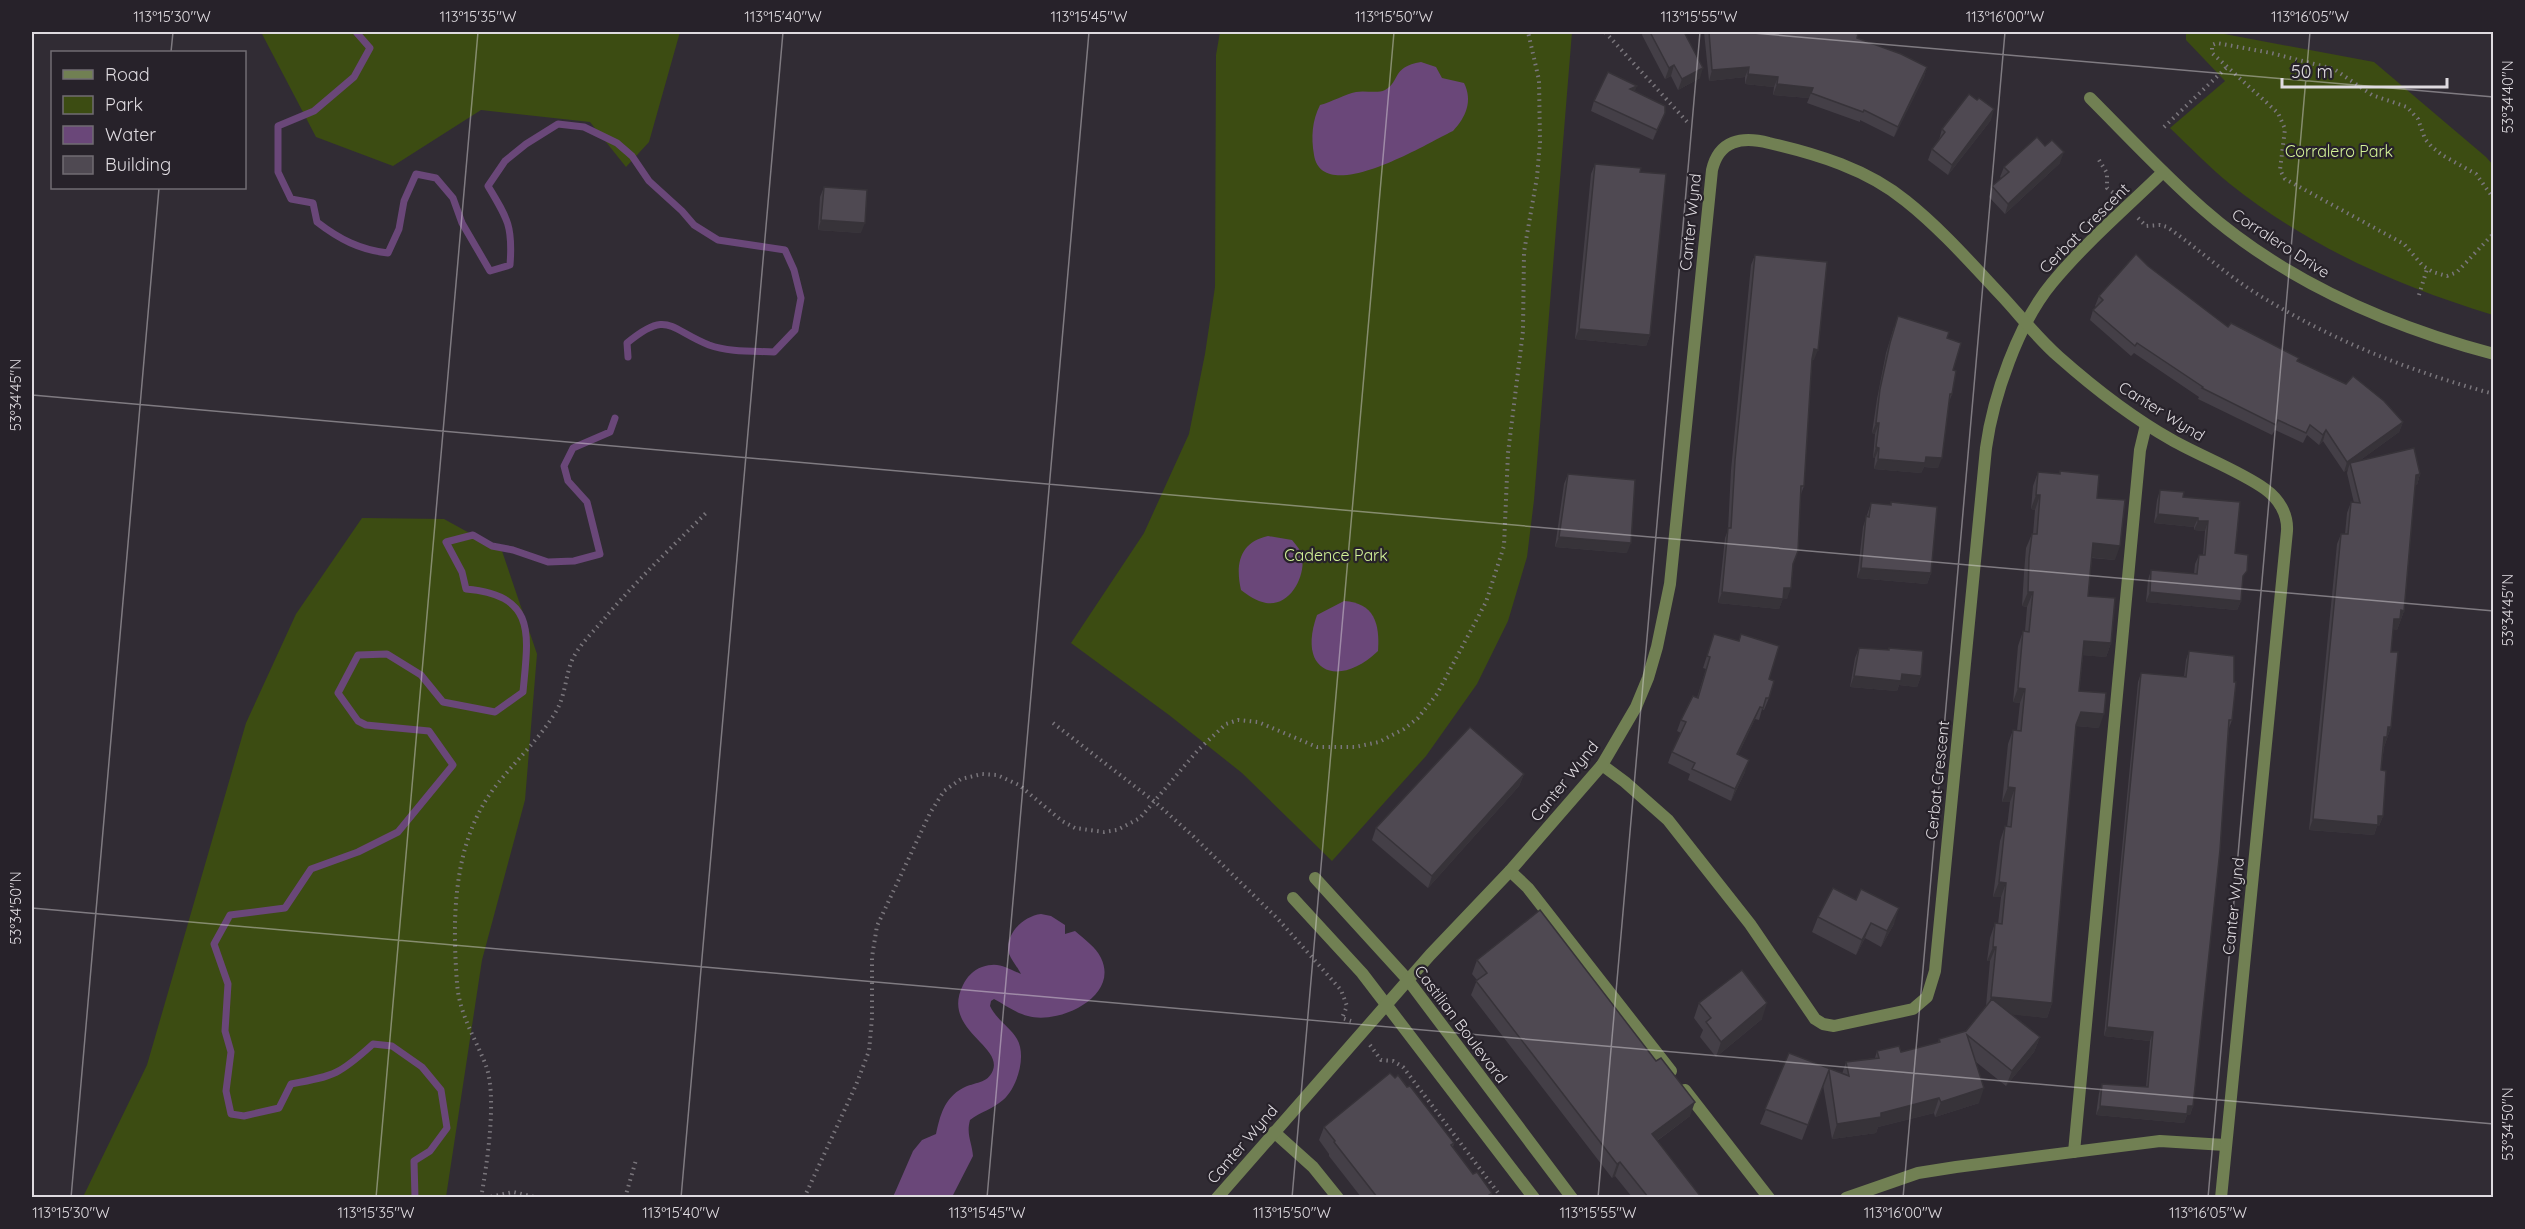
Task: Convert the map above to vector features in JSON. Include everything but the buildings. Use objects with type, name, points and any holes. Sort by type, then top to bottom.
[{"type":"street","name":"Corralero Drive","points":[[2090,98],[2205,211],[2251,246],[2330,294],[2424,334],[2493,354]]},
{"type":"street","name":"Canter Wynd","points":[[1216,1197],[1408,980],[1510,871],[1602,765],[1636,707],[1648,678],[1670,584],[1712,170],[1717,153],[1723,147],[1737,141],[1749,140],[1783,146],[1834,161],[1882,185],[1905,200],[1930,223],[2051,350],[2081,376],[2146,425],[2264,488],[2284,510],[2288,523],[2221,1197]]},
{"type":"street","name":"Cerbat Crescent","points":[[1602,765],[1668,820],[1756,932],[1815,1019],[1822,1024],[1848,1025],[1913,1009],[1927,997],[1935,971],[1989,425],[2002,381],[2027,323],[2051,283],[2163,172]]},
{"type":"street","points":[[2074,1152],[2140,450],[2146,425]]},
{"type":"street","points":[[1510,871],[1528,888],[1769,1197]]},
{"type":"street","name":"Castilian Boulevard","points":[[1315,878],[1408,980],[1572,1197]]},
{"type":"street","points":[[1293,898],[1356,965],[1534,1197]]},
{"type":"street","points":[[1274,1132],[1313,1167],[1338,1197]]},
{"type":"street","points":[[1846,1197],[1918,1173],[2160,1141],[2225,1145]]},
{"type":"path","points":[[804,1197],[856,1085],[868,1051],[872,1018],[872,957],[877,926],[930,813],[944,791],[961,779],[982,774],[997,775],[1019,785],[1062,821],[1088,831],[1104,832],[1129,826],[1140,818],[1215,733],[1226,724],[1238,720],[1258,722],[1317,747],[1333,749],[1379,742],[1404,729],[1418,718],[1437,694],[1486,602],[1504,546],[1508,453],[1523,331],[1524,252],[1537,177],[1540,142],[1539,80],[1528,32]]},
{"type":"path","points":[[1605,32],[1690,125]]},
{"type":"path","points":[[2493,199],[2476,174],[2442,155],[2425,139],[2418,119],[2407,107],[2372,94],[2334,69],[2271,52],[2217,43],[2212,45],[2212,53],[2278,113],[2285,129],[2281,176],[2404,244],[2427,269],[2447,276],[2457,272],[2493,234]]},
{"type":"path","points":[[2164,127],[2227,67]]},
{"type":"path","points":[[2099,160],[2107,173],[2108,188],[2115,194]]},
{"type":"path","points":[[2139,219],[2146,226],[2167,227],[2250,289],[2321,330],[2409,369],[2493,394]]},
{"type":"path","points":[[2419,295],[2427,269]]},
{"type":"path","points":[[539,1197],[513,1192],[483,1197],[490,1122],[490,1079],[485,1063],[466,1024],[460,1004],[456,956],[458,881],[469,836],[494,788],[537,740],[556,712],[563,698],[573,658],[581,646],[626,593],[708,511]]},
{"type":"path","points":[[1053,723],[1155,802],[1238,878],[1346,998],[1347,1006],[1342,1018],[1354,1022]]},
{"type":"path","points":[[1374,1050],[1381,1060],[1393,1060],[1403,1067],[1502,1197]]},
{"type":"path","points":[[625,1197],[636,1160]]},
{"type":"green space","points":[[261,32],[680,32],[649,142],[626,167],[590,122],[481,110],[393,166],[316,137]]},
{"type":"green space","name":"Cadence Park","points":[[1220,32],[1572,32],[1534,500],[1527,557],[1508,621],[1477,684],[1426,756],[1332,861],[1242,773],[1169,715],[1071,643],[1144,533],[1189,434],[1205,354],[1215,287],[1216,55]]},
{"type":"green space","name":"Corralero Park","points":[[2186,32],[2214,32],[2374,62],[2486,157],[2493,165],[2493,315],[2389,277],[2323,245],[2260,207],[2207,164],[2170,128],[2225,81],[2186,40]]},
{"type":"green space","points":[[362,518],[444,519],[502,551],[537,654],[525,800],[482,960],[446,1197],[83,1197],[147,1065],[246,723],[296,614]]},
{"type":"water","points":[[1421,62],[1436,67],[1442,78],[1464,83],[1468,96],[1467,108],[1453,131],[1401,157],[1356,174],[1336,175],[1322,170],[1314,155],[1313,142],[1314,123],[1320,105],[1347,94],[1385,90],[1405,67]]},
{"type":"water","points":[[1268,536],[1292,540],[1299,549],[1303,564],[1299,581],[1289,595],[1275,603],[1256,600],[1241,590],[1239,580],[1240,563],[1246,549],[1251,543]]},
{"type":"water","points":[[1344,601],[1362,606],[1373,616],[1378,632],[1378,651],[1364,662],[1349,669],[1336,671],[1325,669],[1317,662],[1312,651],[1312,635],[1317,615]]},
{"type":"water","points":[[1041,914],[1051,916],[1065,925],[1065,934],[1075,931],[1090,943],[1101,958],[1105,972],[1102,985],[1083,1005],[1055,1016],[1041,1018],[1028,1016],[994,999],[991,1001],[990,1006],[993,1011],[1014,1035],[1020,1046],[1021,1063],[1012,1088],[999,1103],[970,1120],[969,1134],[973,1156],[952,1197],[893,1197],[913,1151],[922,1140],[936,1134],[947,1102],[963,1088],[988,1078],[993,1070],[993,1061],[989,1052],[965,1025],[960,1013],[958,1000],[963,985],[973,972],[988,965],[1002,966],[1021,974],[1009,954],[1009,940],[1016,928],[1028,918]]},
{"type":"waterway","points":[[356,32],[370,48],[354,77],[314,111],[278,126],[278,172],[291,199],[313,203],[317,222],[333,234],[359,246],[388,253],[399,229],[404,201],[416,174],[436,178],[453,198],[462,223],[490,271],[510,265],[511,241],[508,224],[488,186],[505,161],[526,144],[558,124],[584,127],[617,143],[632,156],[649,181],[694,225],[718,240],[785,250],[794,270],[801,298],[795,330],[774,352],[724,349],[709,345],[676,328],[660,324],[651,327],[627,343],[628,357]]},
{"type":"waterway","points":[[415,1198],[414,1161],[430,1151],[447,1128],[441,1090],[422,1067],[392,1046],[373,1044],[344,1068],[328,1076],[291,1084],[279,1108],[244,1116],[231,1114],[226,1091],[231,1052],[225,1031],[228,984],[214,944],[230,915],[285,908],[311,869],[358,852],[398,832],[453,765],[429,731],[366,725],[358,721],[338,693],[358,655],[387,654],[421,675],[443,702],[495,712],[523,692],[526,636],[517,609],[506,600],[489,593],[466,589],[462,572],[446,542],[473,535],[492,546],[513,550],[548,562],[574,561],[600,554],[587,502],[568,481],[564,466],[573,448],[610,432],[615,418]]}]
